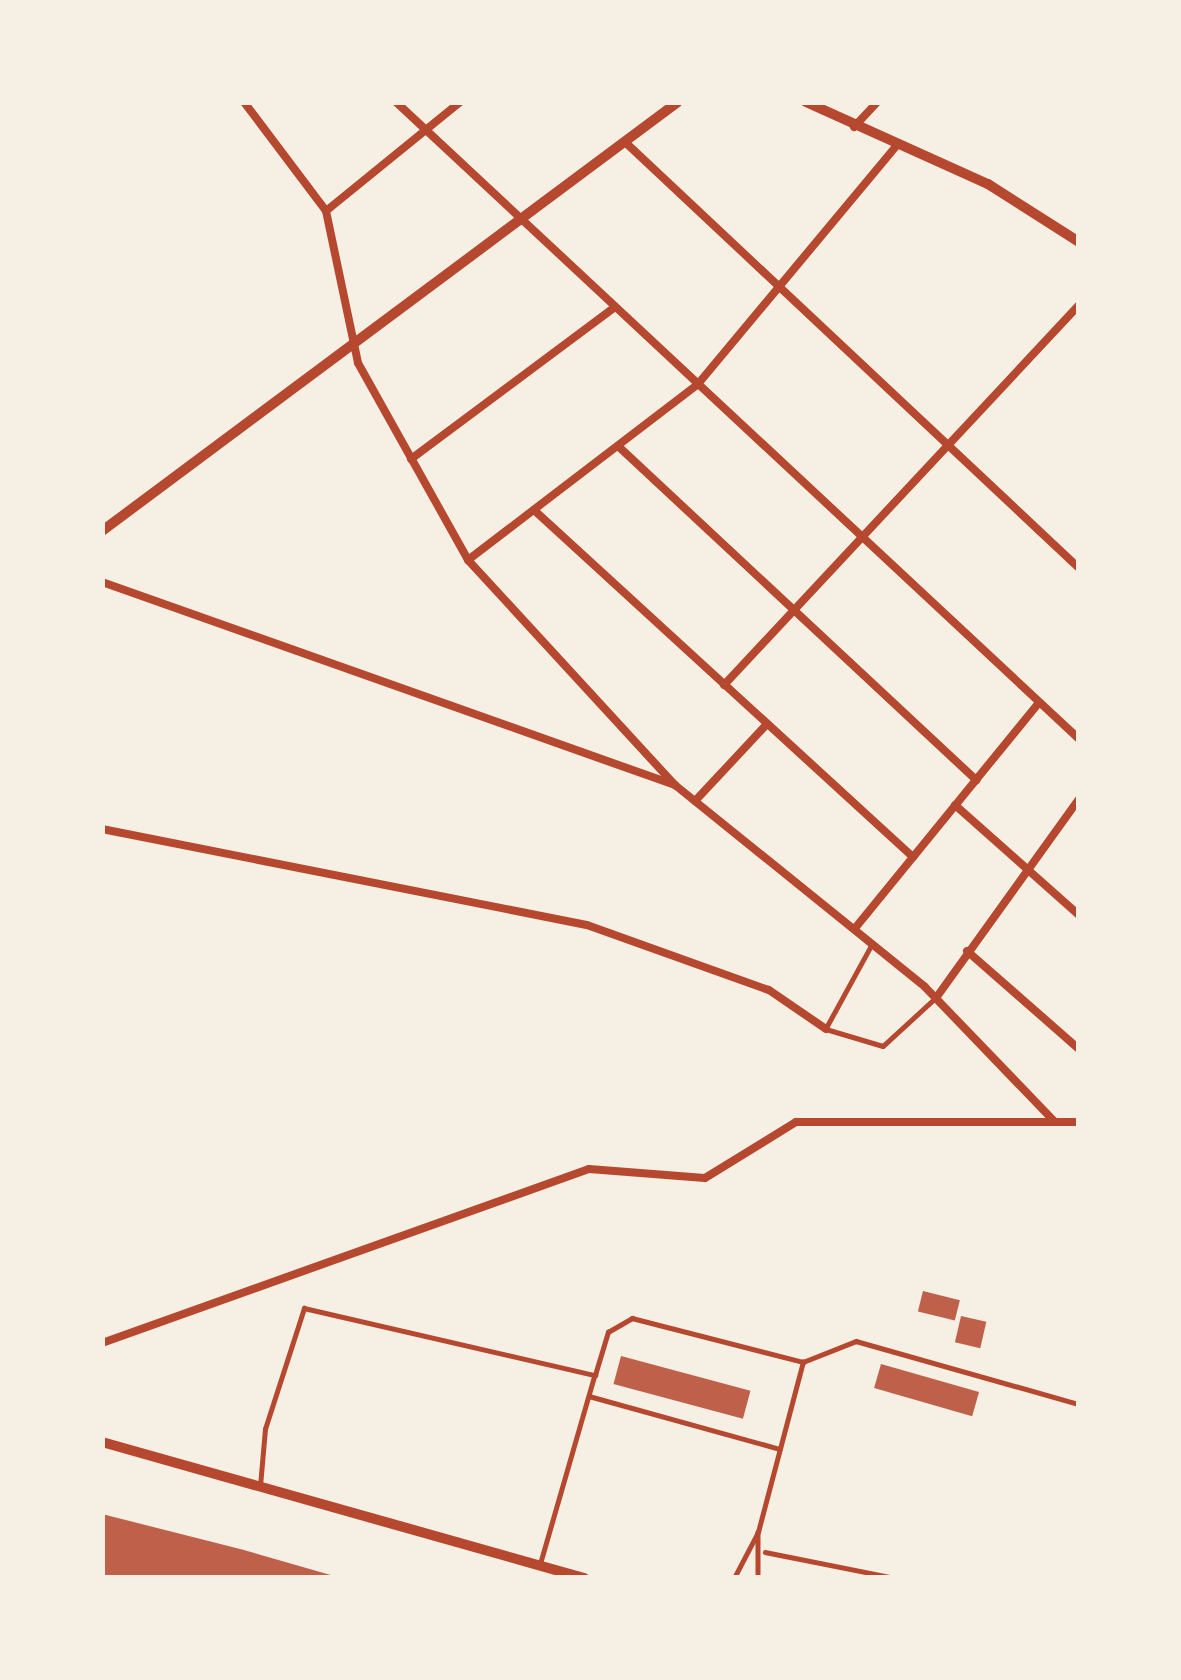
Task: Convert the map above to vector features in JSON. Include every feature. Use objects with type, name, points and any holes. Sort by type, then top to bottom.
[{"type":"main road","points":[[102,531],[678,102]]},
{"type":"main road","points":[[806,102],[898,144],[1079,242]]},
{"type":"main road","points":[[102,1442],[538,1572],[584,1578]]},
{"type":"street","points":[[244,102],[326,211],[352,348],[468,560],[675,785],[856,927],[936,998],[1055,1122]]},
{"type":"street","points":[[396,102],[1079,739]]},
{"type":"street","points":[[326,211],[460,102]]},
{"type":"street","points":[[854,127],[877,102]]},
{"type":"street","points":[[625,142],[1079,568]]},
{"type":"street","points":[[468,560],[698,384],[783,289],[898,144]]},
{"type":"street","points":[[724,685],[1079,305]]},
{"type":"street","points":[[411,459],[615,307]]},
{"type":"street","points":[[618,446],[976,780]]},
{"type":"street","points":[[534,510],[913,857]]},
{"type":"street","points":[[102,582],[675,785]]},
{"type":"street","points":[[856,927],[1039,703]]},
{"type":"street","points":[[695,801],[767,724]]},
{"type":"street","points":[[936,998],[1024,866],[1079,799]]},
{"type":"street","points":[[955,805],[1079,915]]},
{"type":"street","points":[[102,829],[587,925],[769,990],[826,1029]]},
{"type":"street","points":[[968,951],[1079,1049]]},
{"type":"street","points":[[102,1343],[589,1169],[705,1178],[796,1122],[1079,1122]]},
{"type":"lane","points":[[874,943],[826,1029],[883,1046],[936,998]]},
{"type":"lane","points":[[260,1486],[265,1430],[304,1308],[595,1375]]},
{"type":"lane","points":[[538,1572],[608,1332],[632,1318],[803,1362],[856,1341],[1079,1404]]},
{"type":"lane","points":[[734,1578],[758,1532],[803,1362]]},
{"type":"lane","points":[[589,1396],[781,1450]]},
{"type":"lane","points":[[758,1532],[765,1552],[758,1578]]},
{"type":"lane","points":[[765,1552],[895,1578]]},
{"type":"building","points":[[923,1291],[960,1300],[955,1321],[918,1311]]},
{"type":"building","points":[[961,1316],[986,1322],[980,1348],[955,1342]]},
{"type":"building","points":[[621,1356],[750,1391],[743,1419],[613,1384]]},
{"type":"building","points":[[881,1364],[979,1392],[972,1416],[874,1388]]},
{"type":"building","points":[[102,1514],[244,1550],[341,1578],[102,1578]]}]
